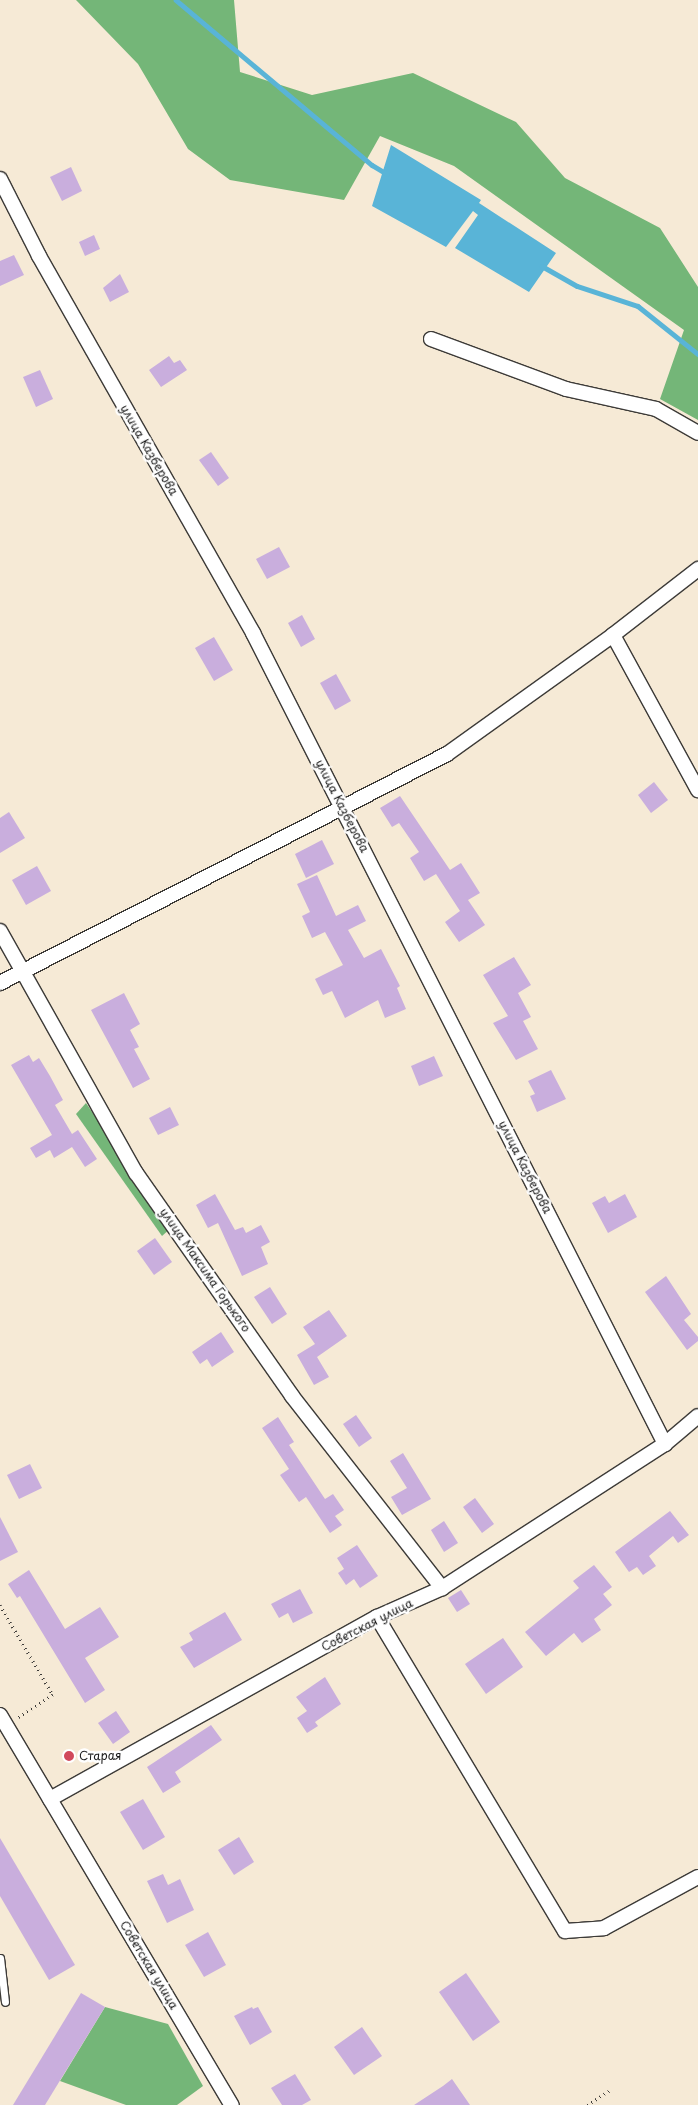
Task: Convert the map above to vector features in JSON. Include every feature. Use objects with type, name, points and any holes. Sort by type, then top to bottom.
[{"type":"street","name":"улица Казберова","points":[[0,179],[39,256],[253,633],[665,1444]]},
{"type":"street","points":[[431,339],[566,388],[656,409],[698,433]]},
{"type":"street","points":[[0,983],[344,810],[446,754],[613,635],[698,569]]},
{"type":"street","points":[[613,635],[698,790]]},
{"type":"street","name":"улица Максима Горького","points":[[0,931],[136,1173],[298,1403],[442,1588]]},
{"type":"street","name":"Советская улица","points":[[50,1799],[377,1617],[442,1588],[665,1444],[698,1416]]},
{"type":"street","points":[[377,1617],[565,1931],[604,1928],[698,1877]]},
{"type":"street","name":"Советская улица","points":[[3,1721],[232,2105]]},
{"type":"lane","points":[[0,1958],[5,2002]]},
{"type":"path","points":[[0,1605],[53,1695],[3,1721]]},
{"type":"path","points":[[587,2105],[610,2090]]},
{"type":"green space","points":[[76,0],[234,0],[240,72],[312,95],[413,73],[516,122],[565,178],[660,228],[698,287],[698,420],[660,399],[684,330],[454,166],[380,136],[344,200],[230,180],[188,149],[138,64]]},
{"type":"green space","points":[[86,1103],[171,1228],[162,1236],[76,1114]]},
{"type":"green space","points":[[105,2007],[168,2024],[203,2086],[177,2105],[126,2105],[60,2081]]},
{"type":"water","points":[[391,145],[481,200],[479,203],[556,253],[529,292],[455,248],[478,215],[473,211],[446,247],[372,206]]},
{"type":"building","points":[[71,167],[82,191],[62,201],[50,177]]},
{"type":"building","points":[[94,235],[100,249],[85,256],[79,242]]},
{"type":"building","points":[[14,255],[24,275],[0,286],[0,261]]},
{"type":"building","points":[[120,274],[129,292],[110,302],[103,288]]},
{"type":"building","points":[[169,356],[174,363],[180,360],[187,370],[161,387],[149,370]]},
{"type":"building","points":[[40,370],[53,399],[36,407],[23,377]]},
{"type":"building","points":[[211,452],[229,478],[218,486],[199,460]]},
{"type":"building","points":[[279,547],[290,567],[267,579],[256,559]]},
{"type":"building","points":[[302,615],[315,639],[301,647],[288,623]]},
{"type":"building","points":[[214,637],[233,670],[214,681],[195,648]]},
{"type":"building","points":[[336,674],[351,701],[335,710],[320,683]]},
{"type":"building","points":[[654,782],[668,800],[651,813],[638,795]]},
{"type":"building","points":[[400,796],[450,870],[461,863],[480,893],[468,900],[485,925],[459,942],[445,922],[460,911],[436,874],[424,881],[410,858],[419,852],[399,823],[392,827],[380,808]]},
{"type":"building","points":[[9,812],[25,838],[0,853],[0,818]]},
{"type":"building","points":[[322,840],[334,864],[306,878],[295,854]]},
{"type":"building","points":[[37,866],[51,891],[26,905],[12,880]]},
{"type":"building","points":[[317,875],[336,916],[358,905],[366,921],[348,930],[364,958],[381,949],[400,986],[397,988],[406,1009],[385,1018],[378,1000],[345,1018],[332,991],[323,995],[315,979],[343,965],[325,932],[312,938],[302,916],[310,912],[297,884]]},
{"type":"building","points":[[514,957],[531,985],[518,993],[531,1017],[523,1021],[538,1049],[516,1060],[493,1023],[508,1016],[483,975]]},
{"type":"building","points":[[124,993],[140,1024],[130,1030],[139,1047],[134,1049],[150,1079],[133,1088],[91,1010]]},
{"type":"building","points":[[29,1055],[33,1062],[39,1058],[50,1076],[63,1100],[55,1105],[72,1134],[78,1130],[97,1159],[85,1167],[72,1147],[54,1158],[50,1150],[36,1158],[30,1148],[52,1135],[11,1065]]},
{"type":"building","points":[[434,1056],[443,1076],[419,1086],[411,1066]]},
{"type":"building","points":[[551,1070],[566,1099],[537,1112],[530,1096],[535,1094],[528,1081]]},
{"type":"building","points":[[170,1107],[179,1125],[158,1135],[149,1118]]},
{"type":"building","points":[[215,1194],[235,1230],[243,1227],[246,1233],[261,1225],[270,1242],[261,1247],[268,1264],[242,1276],[218,1223],[208,1228],[196,1205]]},
{"type":"building","points":[[625,1194],[637,1217],[608,1233],[592,1203],[605,1196],[609,1203]]},
{"type":"building","points":[[155,1238],[172,1262],[154,1275],[137,1251]]},
{"type":"building","points":[[666,1276],[691,1314],[684,1320],[698,1337],[698,1341],[687,1350],[645,1292]]},
{"type":"building","points":[[270,1287],[287,1314],[272,1324],[254,1297]]},
{"type":"building","points":[[329,1310],[347,1336],[317,1357],[329,1377],[314,1385],[297,1355],[315,1344],[303,1327]]},
{"type":"building","points":[[221,1332],[234,1352],[212,1367],[207,1359],[200,1364],[192,1352]]},
{"type":"building","points":[[356,1415],[372,1438],[359,1447],[343,1424]]},
{"type":"building","points":[[278,1417],[294,1442],[289,1445],[325,1499],[333,1494],[344,1510],[335,1516],[342,1525],[330,1533],[306,1497],[299,1502],[280,1475],[289,1469],[262,1428]]},
{"type":"building","points":[[403,1453],[431,1499],[402,1515],[391,1497],[407,1488],[390,1461]]},
{"type":"building","points":[[30,1464],[42,1488],[19,1499],[7,1475]]},
{"type":"building","points":[[475,1498],[494,1524],[482,1533],[463,1507]]},
{"type":"building","points":[[670,1511],[689,1535],[678,1543],[673,1536],[649,1556],[656,1566],[643,1575],[637,1567],[629,1572],[615,1552]]},
{"type":"building","points":[[0,1517],[18,1552],[0,1561]]},
{"type":"building","points":[[444,1521],[458,1543],[444,1552],[431,1530]]},
{"type":"building","points":[[357,1545],[378,1576],[360,1588],[354,1579],[346,1585],[338,1573],[344,1569],[337,1558]]},
{"type":"building","points":[[594,1565],[612,1587],[603,1594],[612,1605],[594,1619],[601,1630],[582,1643],[574,1633],[546,1656],[525,1632],[579,1588],[573,1581]]},
{"type":"building","points":[[29,1570],[65,1629],[100,1607],[119,1637],[85,1658],[105,1690],[85,1703],[20,1596],[17,1598],[8,1584]]},
{"type":"building","points":[[300,1589],[313,1613],[293,1623],[288,1613],[279,1618],[271,1604]]},
{"type":"building","points":[[461,1590],[470,1604],[457,1612],[448,1598]]},
{"type":"building","points":[[225,1612],[242,1640],[194,1668],[180,1647],[193,1640],[189,1633]]},
{"type":"building","points":[[503,1638],[523,1667],[486,1694],[465,1664]]},
{"type":"building","points":[[325,1677],[341,1704],[315,1722],[318,1726],[307,1733],[297,1718],[307,1711],[296,1697]]},
{"type":"building","points":[[116,1711],[130,1732],[113,1744],[98,1723]]},
{"type":"building","points":[[211,1725],[222,1740],[175,1772],[181,1782],[163,1793],[147,1767]]},
{"type":"building","points":[[143,1799],[165,1837],[143,1850],[120,1812]]},
{"type":"building","points":[[239,1837],[254,1862],[234,1875],[218,1850]]},
{"type":"building","points":[[0,1838],[75,1965],[49,1980],[0,1896]]},
{"type":"building","points":[[163,1874],[168,1885],[180,1879],[194,1910],[167,1923],[147,1881]]},
{"type":"building","points":[[208,1932],[226,1965],[204,1977],[185,1945]]},
{"type":"building","points":[[466,1973],[500,2022],[473,2041],[439,1992]]},
{"type":"building","points":[[81,1993],[105,2007],[45,2105],[13,2105]]},
{"type":"building","points":[[252,2007],[253,2009],[258,2007],[272,2032],[250,2045],[234,2016]]},
{"type":"building","points":[[362,2027],[382,2056],[354,2075],[334,2047]]},
{"type":"building","points":[[295,2074],[311,2100],[302,2105],[282,2105],[271,2088]]},
{"type":"building","points":[[452,2079],[470,2105],[414,2105],[443,2086]]},
{"type":"waterway","points":[[176,0],[372,165],[387,174]]},
{"type":"waterway","points":[[542,266],[577,286],[638,306],[698,354]]},
{"type":"place","name":"Старая","points":[[69,1756]]}]
